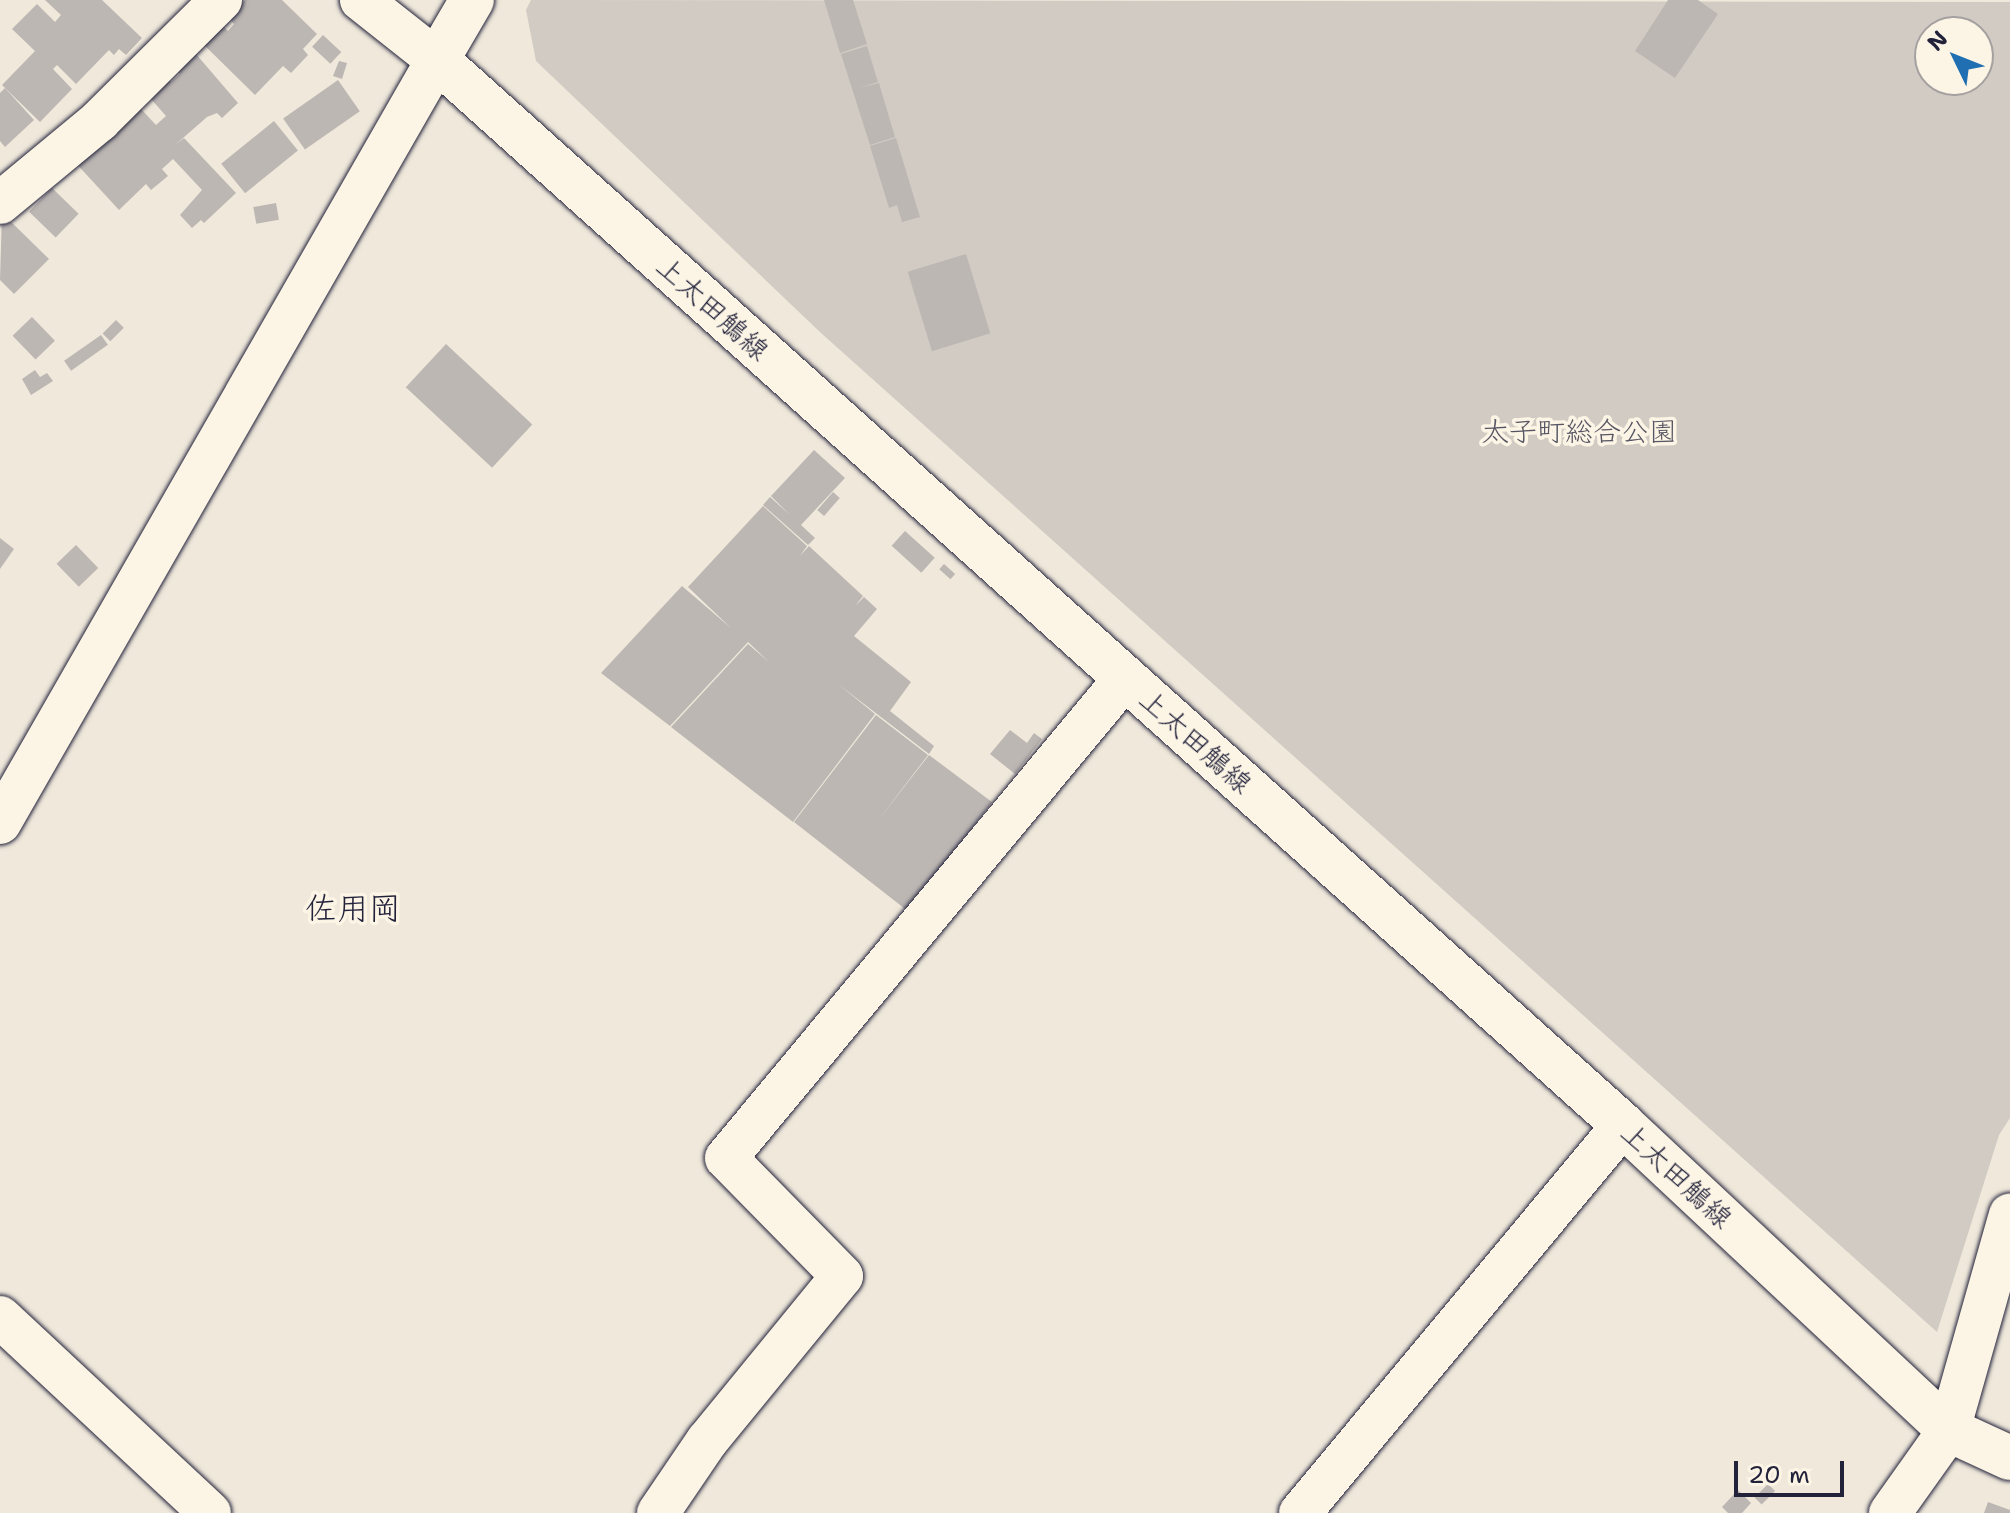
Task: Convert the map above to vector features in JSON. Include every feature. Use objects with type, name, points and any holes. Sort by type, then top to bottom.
[{"type":"main road","points":[[437,60],[472,0]]},
{"type":"main road","name":"上太田鵤線","points":[[437,60],[1623,1125],[1949,1430],[2010,1458]]},
{"type":"street","points":[[0,203],[99,121],[221,0]]},
{"type":"street","points":[[0,823],[437,60],[361,0]]},
{"type":"street","points":[[658,1513],[707,1441],[842,1276],[726,1158],[1125,678]]},
{"type":"street","points":[[1300,1513],[1623,1125]]},
{"type":"street","points":[[1890,1513],[1949,1430],[2010,1214]]},
{"type":"street","points":[[0,1317],[210,1513]]},
{"type":"green space","name":"太子町総合公園","points":[[531,0],[2010,2],[2010,1118],[1999,1135],[1937,1332],[821,333],[536,61],[526,10]]},
{"type":"building","points":[[45,0],[102,0],[142,38],[126,55],[119,49],[114,55],[109,50],[76,84],[57,65],[53,69],[72,89],[40,122],[2,85],[35,51],[12,29],[37,4],[55,22],[61,15]]},
{"type":"building","points":[[245,0],[282,0],[317,34],[303,49],[308,55],[291,73],[283,66],[255,95],[199,40],[218,21],[228,31],[234,24],[229,18]]},
{"type":"building","points":[[824,0],[853,0],[867,44],[840,53]]},
{"type":"building","points":[[1668,0],[1698,0],[1718,14],[1675,78],[1635,51]]},
{"type":"building","points":[[323,35],[341,52],[330,64],[312,47]]},
{"type":"building","points":[[867,46],[878,82],[859,88],[879,83],[895,137],[870,145],[841,54]]},
{"type":"building","points":[[190,47],[238,103],[222,118],[217,113],[207,117],[175,145],[184,138],[236,193],[204,223],[201,220],[192,228],[180,215],[202,190],[173,159],[162,169],[168,176],[151,190],[146,184],[119,210],[73,160],[141,109],[156,125],[166,116],[144,91],[162,74],[171,82],[180,74],[171,65]]},
{"type":"building","points":[[339,61],[347,63],[342,79],[333,76]]},
{"type":"building","points":[[338,80],[360,111],[305,150],[283,118]]},
{"type":"building","points":[[5,88],[34,120],[5,147],[0,141],[0,93]]},
{"type":"building","points":[[274,121],[298,151],[245,193],[221,164]]},
{"type":"building","points":[[896,138],[920,217],[902,222],[897,205],[889,208],[870,146]]},
{"type":"building","points":[[52,188],[79,214],[56,237],[29,212]]},
{"type":"building","points":[[276,203],[279,220],[256,224],[253,207]]},
{"type":"building","points":[[2,213],[49,259],[14,294],[0,280]]},
{"type":"building","points":[[966,254],[990,333],[932,351],[908,272]]},
{"type":"building","points":[[32,317],[55,341],[36,359],[13,336]]},
{"type":"building","points":[[116,320],[124,328],[110,341],[103,333]]},
{"type":"building","points":[[101,335],[108,345],[71,371],[64,361]]},
{"type":"building","points":[[446,344],[532,424],[492,468],[406,387]]},
{"type":"building","points":[[35,370],[40,377],[47,373],[53,381],[31,395],[22,379]]},
{"type":"building","points":[[814,450],[845,478],[801,525],[815,538],[808,545],[763,505],[770,497],[790,515],[771,496]]},
{"type":"building","points":[[833,492],[840,498],[824,516],[817,510]]},
{"type":"building","points":[[763,506],[807,546],[800,556],[809,546],[863,596],[855,606],[864,597],[877,609],[854,636],[911,682],[890,711],[934,746],[929,754],[838,684],[875,714],[793,822],[671,727],[748,644],[770,663],[748,642],[670,726],[601,673],[682,586],[732,629],[688,587]]},
{"type":"building","points":[[905,531],[935,558],[921,573],[892,546]]},
{"type":"building","points":[[0,538],[14,549],[0,569]]},
{"type":"building","points":[[76,545],[98,568],[79,587],[57,564]]},
{"type":"building","points":[[944,564],[955,574],[950,579],[939,569]]},
{"type":"building","points":[[876,715],[928,755],[876,823],[929,755],[992,802],[909,912],[794,822]]},
{"type":"building","points":[[1010,730],[1027,743],[1034,733],[1042,739],[1015,774],[990,754]]},
{"type":"building","points":[[1768,1484],[1775,1491],[1762,1505],[1755,1497]]},
{"type":"building","points":[[1738,1490],[1751,1503],[1742,1513],[1728,1513],[1722,1507]]},
{"type":"building","points":[[1988,1502],[2010,1510],[2010,1513],[1984,1513]]},
{"type":"district","name":"佐用岡","points":[[353,908]]}]
